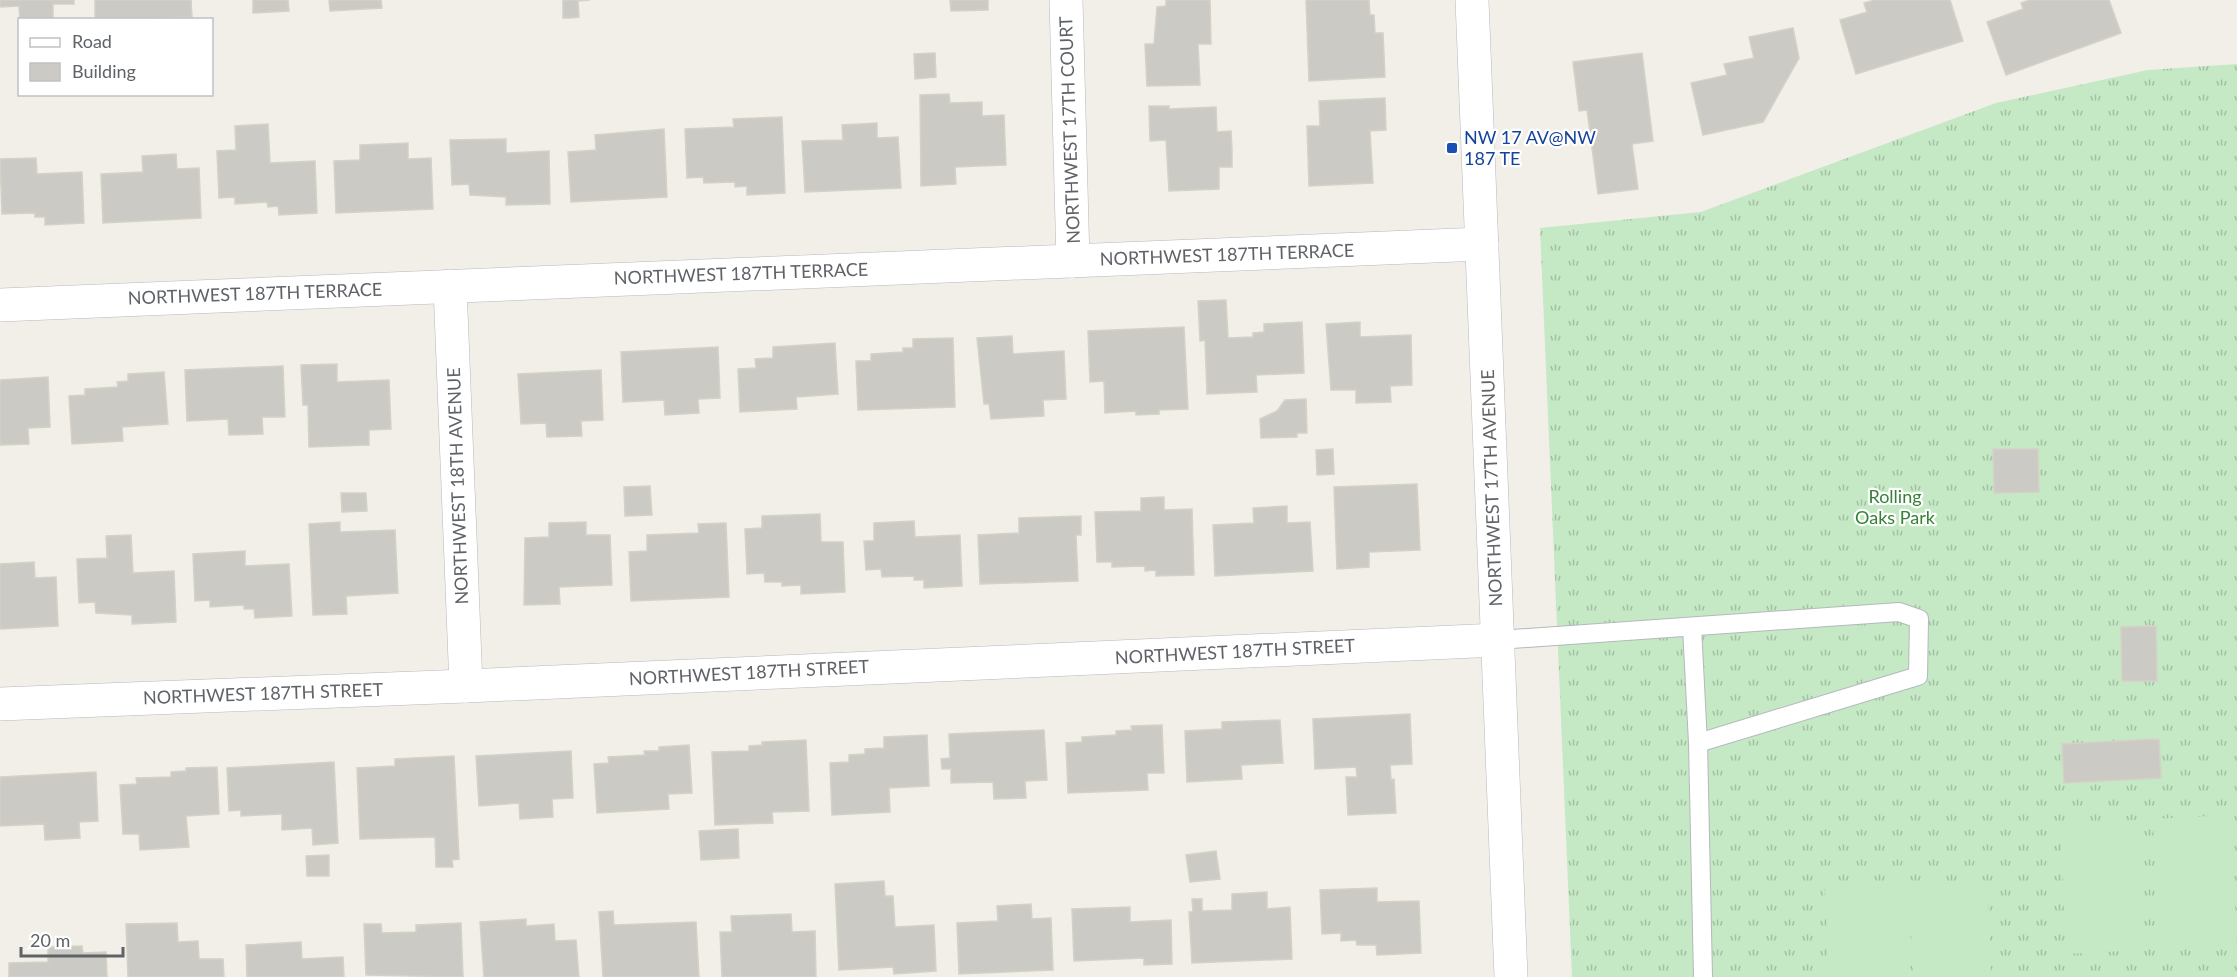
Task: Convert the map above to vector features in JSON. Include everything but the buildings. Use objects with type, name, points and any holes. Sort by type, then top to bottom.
[{"type":"street","name":"NORTHWEST 17TH COURT","points":[[1066,0],[1073,261]]},
{"type":"street","name":"NORTHWEST 17TH AVENUE","points":[[1472,0],[1511,977]]},
{"type":"street","name":"NORTHWEST 187TH TERRACE","points":[[0,305],[1482,244]]},
{"type":"street","name":"NORTHWEST 18TH AVENUE","points":[[450,286],[466,686]]},
{"type":"street","name":"NORTHWEST 187TH STREET","points":[[0,704],[466,686],[1498,640]]},
{"type":"lane","points":[[1498,640],[1899,612],[1919,619],[1918,676],[1698,743]]},
{"type":"lane","points":[[1692,627],[1698,743],[1703,977]]},
{"type":"green space","name":"Rolling Oaks Park","points":[[2237,64],[2237,977],[1572,977],[1540,228],[1701,212],[1996,103],[2148,70]]},
{"type":"green space","points":[[2231,815],[2237,946],[2159,949],[2153,819]]},
{"type":"green space","points":[[2137,820],[2143,950],[2066,954],[2060,823]]},
{"type":"green space","points":[[1987,882],[1991,977],[1913,977],[1909,886]]},
{"type":"green space","points":[[1903,886],[1907,977],[1829,977],[1825,890]]},
{"type":"place","name":"NW 17 AV@NW 187 TE","points":[[1452,148]]}]
